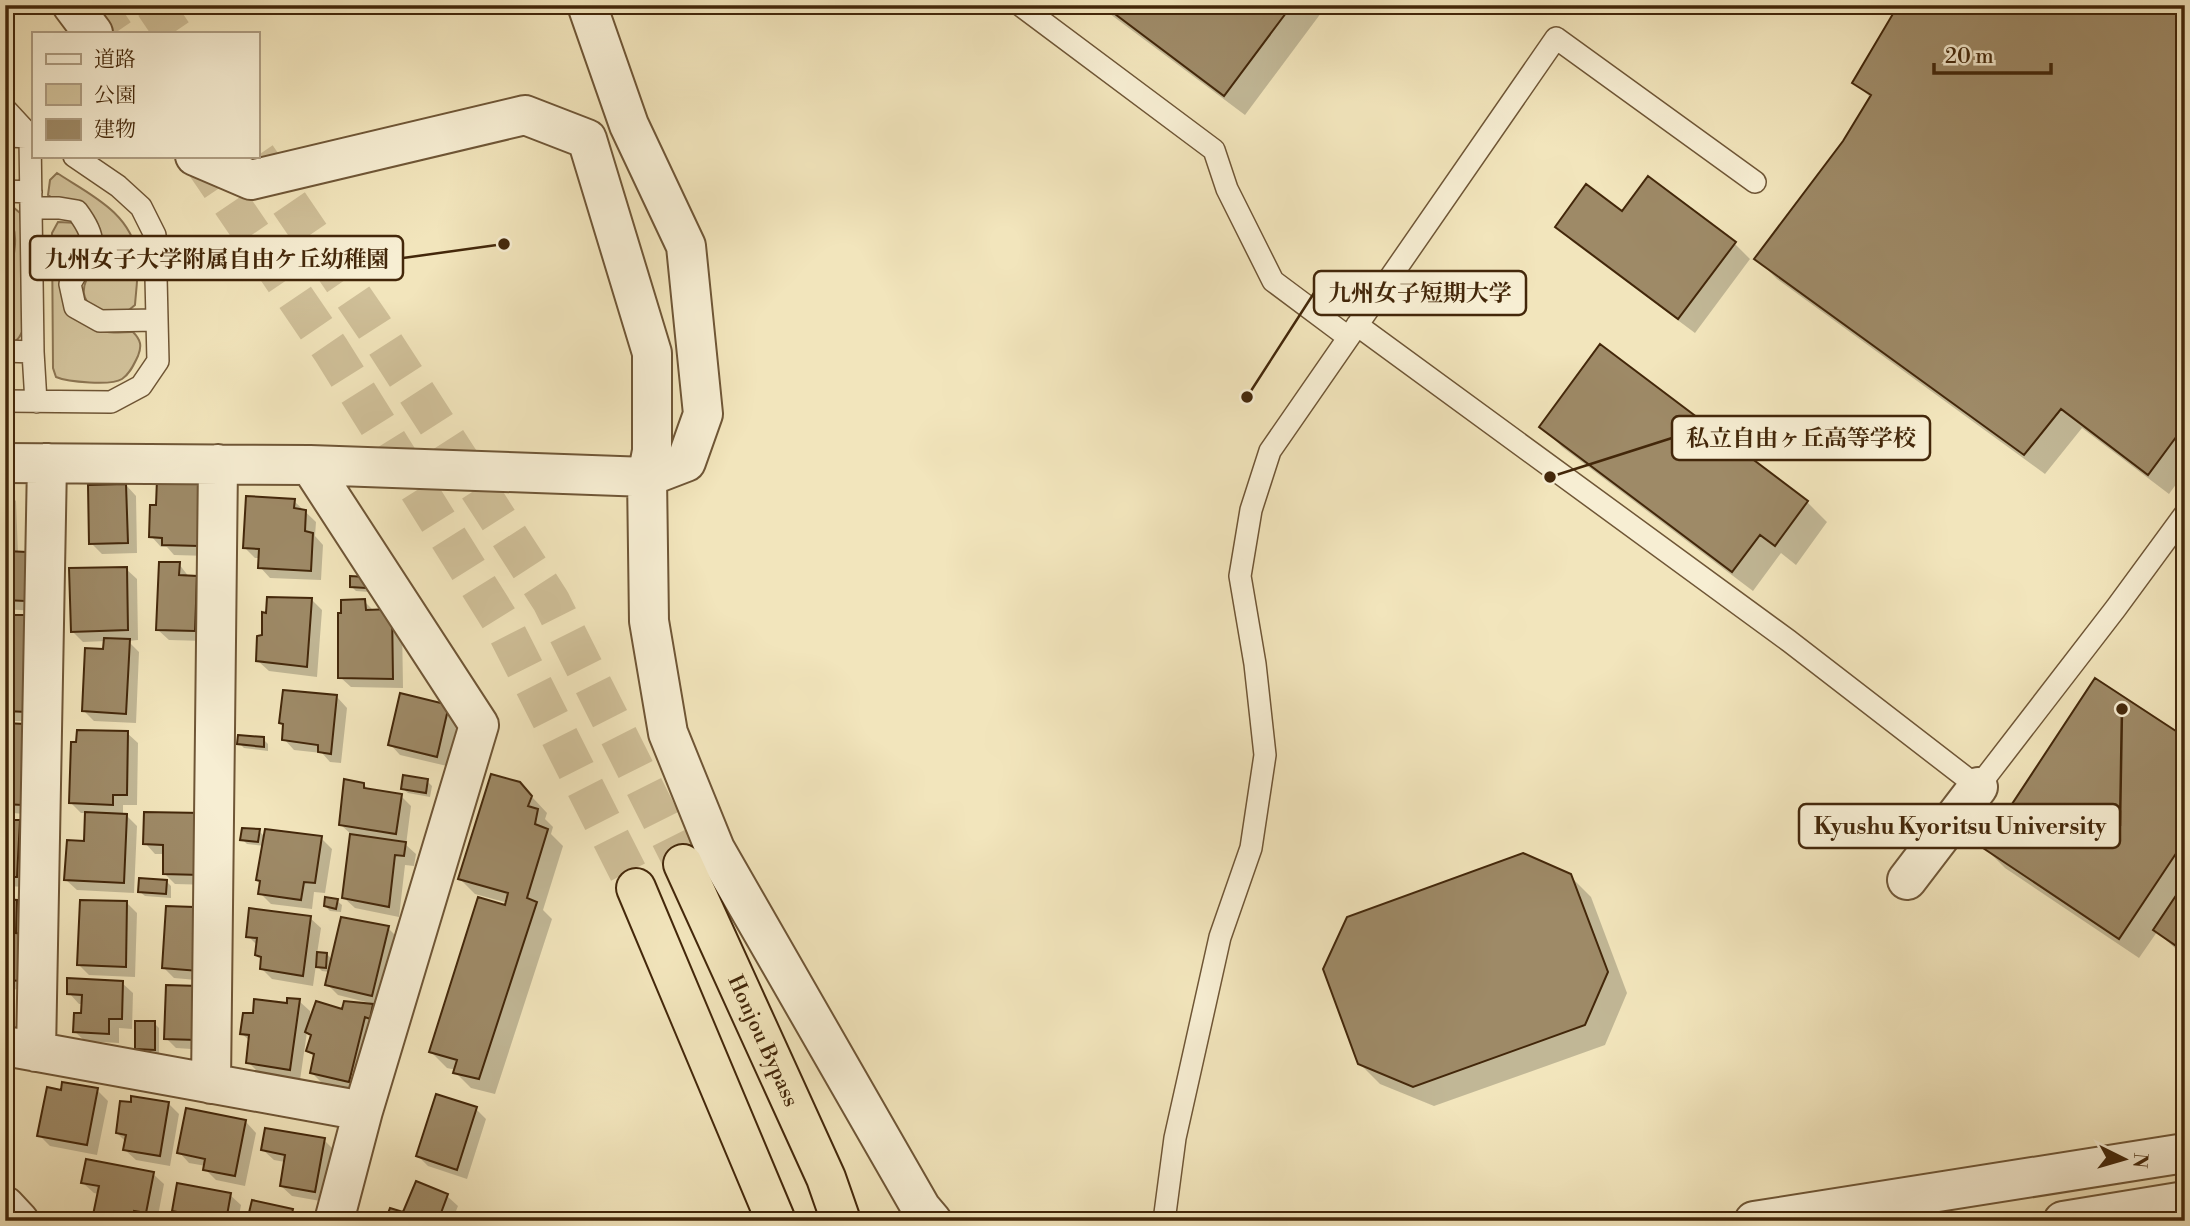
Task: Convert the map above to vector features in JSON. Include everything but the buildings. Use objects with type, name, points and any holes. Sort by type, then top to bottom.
[{"type":"highway","name":"Honjou Bypass","points":[[683,864],[826,1178],[841,1221]]},
{"type":"highway","points":[[636,888],[776,1221]]},
{"type":"street","points":[[72,5],[92,32]]},
{"type":"street","points":[[5,463],[310,464],[647,477],[685,462],[703,414],[686,246],[629,125],[587,5]]},
{"type":"street","points":[[200,158],[251,180],[525,115],[587,139],[652,353],[652,451],[647,477],[649,621],[668,733],[715,849],[921,1208],[932,1221]]},
{"type":"street","points":[[47,463],[21,1049],[363,1111]]},
{"type":"street","points":[[211,1084],[218,464]]},
{"type":"street","points":[[310,464],[479,725],[363,1111],[334,1221]]},
{"type":"street","points":[[1907,880],[1978,787]]},
{"type":"street","points":[[1754,1221],[2185,1153]]},
{"type":"street","points":[[2063,1221],[2185,1200]]},
{"type":"street","points":[[5,1206],[19,1221]]},
{"type":"lane","points":[[1020,5],[1214,150],[1227,189],[1273,281],[1352,331],[1789,641],[1978,787],[2185,514]]},
{"type":"lane","points":[[1164,1221],[1175,1138],[1220,937],[1251,848],[1265,755],[1255,664],[1240,576],[1251,510],[1270,451],[1556,38],[1755,182]]},
{"type":"lane","points":[[5,109],[32,136],[33,352],[36,402]]},
{"type":"lane","points":[[5,136],[32,136]]},
{"type":"lane","points":[[5,401],[111,402],[141,386],[158,361],[155,235],[141,207],[118,186],[77,158]]},
{"type":"lane","points":[[5,191],[59,208],[78,211],[91,229],[92,249],[71,284],[75,307],[100,321],[156,320]]},
{"type":"lane","points":[[5,351],[33,352]]},
{"type":"green space","points":[[57,173],[107,206],[127,228],[137,256],[138,275],[135,305],[124,314],[95,313],[88,304],[84,288],[101,255],[101,234],[96,222],[83,206],[56,200],[48,195],[50,180]]},
{"type":"green space","points":[[5,207],[13,207],[20,213],[21,223],[22,332],[16,341],[11,342],[5,342],[14,310],[5,272],[11,269],[15,233],[5,213]]},
{"type":"green space","points":[[58,222],[78,223],[85,232],[73,271],[80,321],[99,330],[133,332],[139,340],[138,356],[130,372],[122,379],[89,382],[56,377],[53,368],[52,233]]},
{"type":"tunnel","points":[[96,5],[114,32]]},
{"type":"tunnel","points":[[154,5],[172,32]]},
{"type":"tunnel","points":[[200,158],[331,350],[503,625],[636,888]]},
{"type":"tunnel","points":[[258,158],[374,327],[551,601],[683,864]]},
{"type":"place","name":"九州女子大学附属自由ケ丘幼稚園","points":[[504,244]]},
{"type":"place","name":"九州女子短期大学","points":[[1247,397]]},
{"type":"place","name":"私立自由ヶ丘高等学校","points":[[1550,477]]},
{"type":"place","name":"Kyushu Kyoritsu University","points":[[2122,709]]}]
